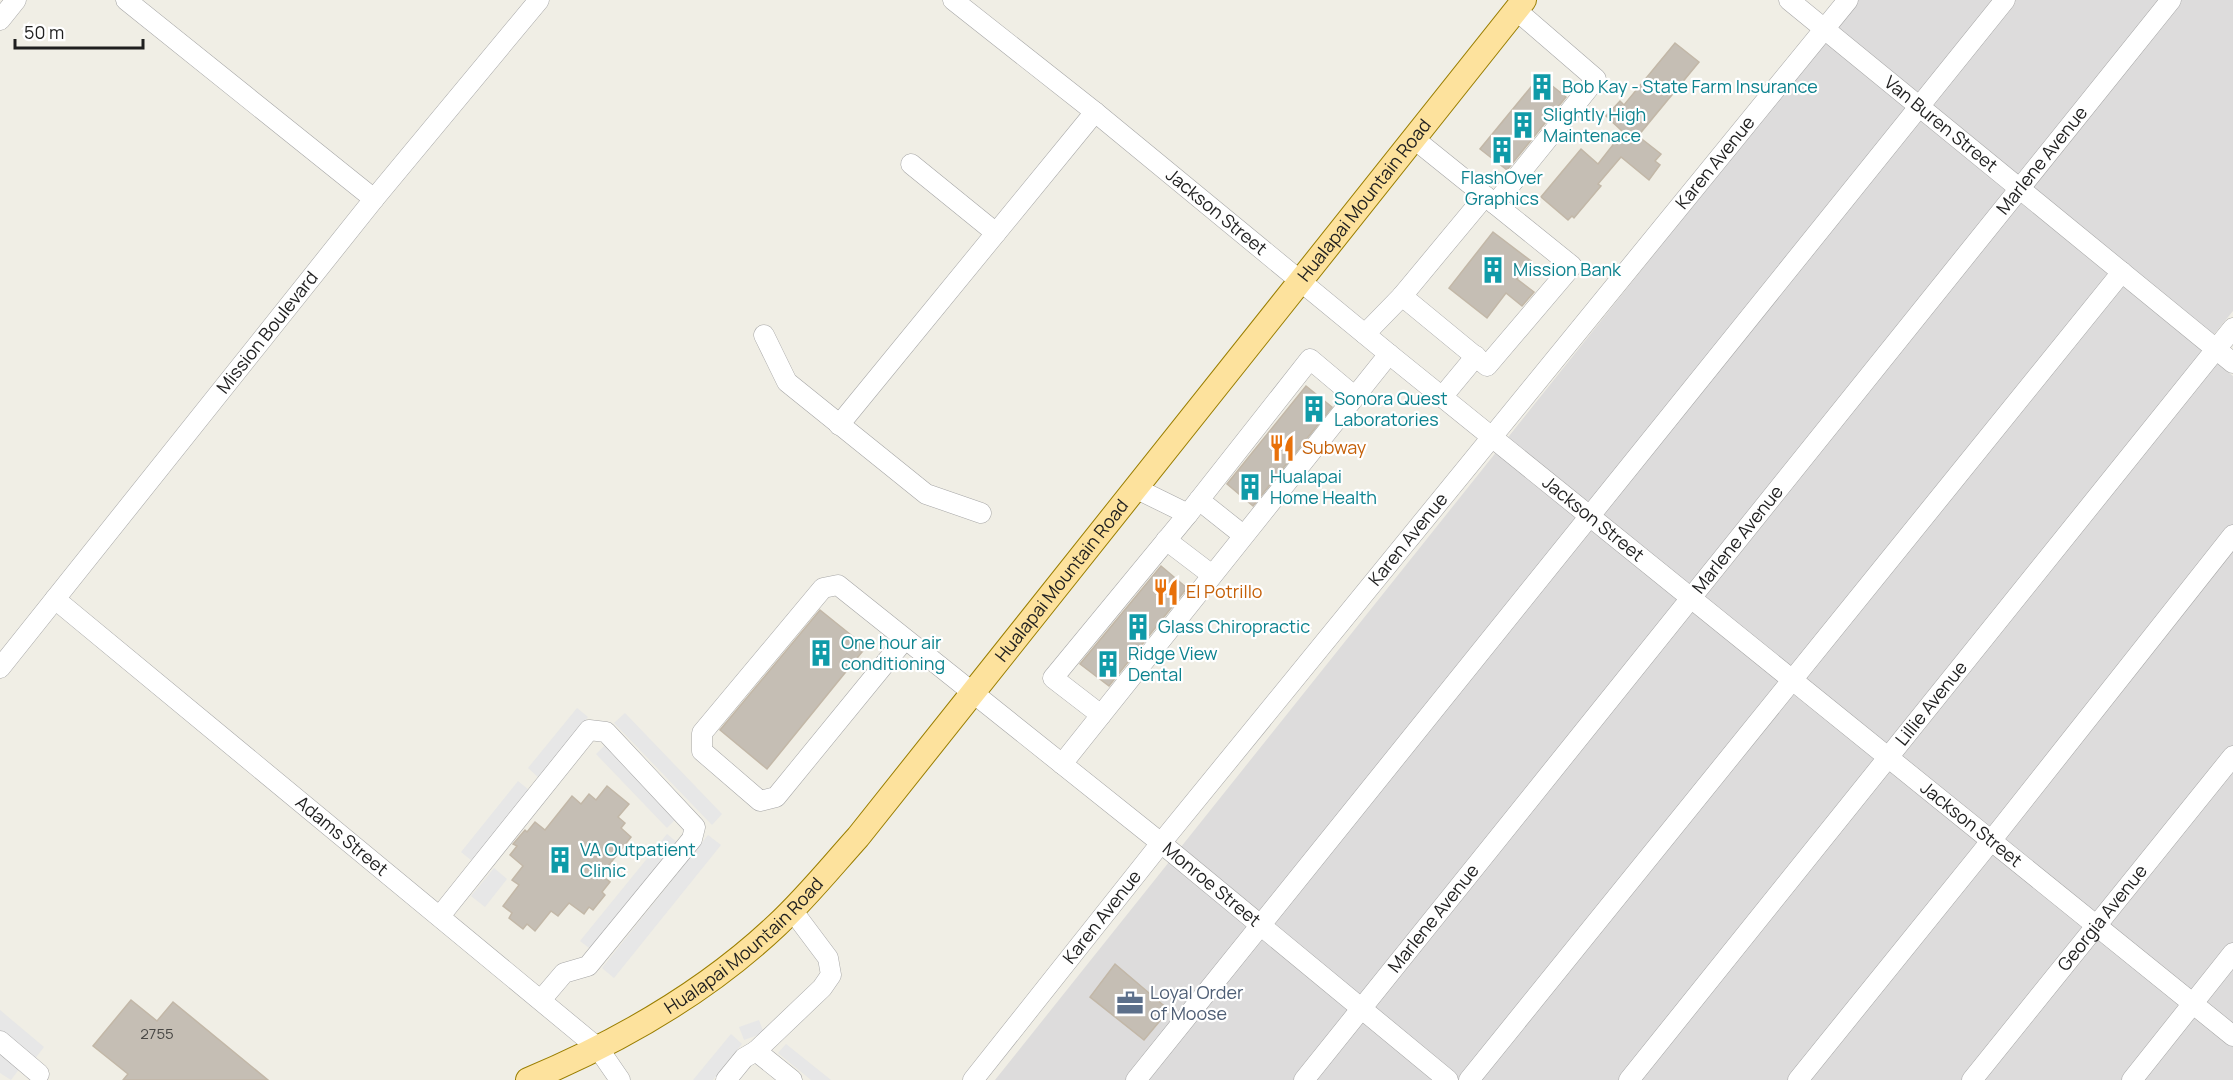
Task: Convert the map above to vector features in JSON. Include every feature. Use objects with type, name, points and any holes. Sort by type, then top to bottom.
[{"type":"main road","name":"Hualapai Mountain Road","points":[[528,1080],[598,1048],[681,1002],[735,961],[792,910],[858,837],[1520,5]]},
{"type":"street","points":[[0,20],[16,0]]},
{"type":"street","points":[[126,0],[374,199]]},
{"type":"street","name":"Mission Boulevard","points":[[0,668],[374,199],[539,0]]},
{"type":"street","name":"Jackson Street","points":[[953,0],[1095,112],[1588,516],[2233,1036]]},
{"type":"street","name":"Van Buren Street","points":[[1789,0],[1824,31],[2233,363]]},
{"type":"street","name":"Karen Avenue","points":[[973,1080],[1161,843],[1848,0]]},
{"type":"street","points":[[1136,1080],[2005,0]]},
{"type":"street","name":"Marlene Avenue","points":[[1304,1080],[2171,0]]},
{"type":"street","points":[[1365,334],[1490,200],[1596,79],[1520,5]]},
{"type":"street","points":[[840,425],[1095,112]]},
{"type":"street","points":[[1402,296],[1487,366],[1572,266],[1413,138]]},
{"type":"street","points":[[911,164],[996,233]]},
{"type":"street","points":[[1469,1080],[2122,272]]},
{"type":"street","name":"Lillie Avenue","points":[[1629,1080],[2233,328]]},
{"type":"street","points":[[764,335],[786,382],[926,494],[981,513]]},
{"type":"street","points":[[1062,764],[1389,354]]},
{"type":"street","points":[[1442,397],[1476,356]]},
{"type":"street","points":[[1101,715],[1053,678],[1310,359],[1354,396]]},
{"type":"street","points":[[1135,488],[1193,507],[1243,535]]},
{"type":"street","points":[[1798,1080],[2233,535]]},
{"type":"street","points":[[1166,540],[1212,574]]},
{"type":"street","name":"Monroe Street","points":[[905,639],[776,797],[760,801],[702,751],[702,733],[823,588],[838,585],[1161,843],[1448,1080]]},
{"type":"street","name":"Adams Street","points":[[55,599],[598,1048],[620,1080]]},
{"type":"street","points":[[440,916],[589,730],[606,732],[695,826],[694,833],[692,839],[588,966],[564,973],[541,1000]]},
{"type":"street","name":"Georgia Avenue","points":[[1972,1080],[2233,756]]},
{"type":"street","points":[[726,1080],[744,1058],[756,1051],[822,988],[831,975],[828,958],[792,910]]},
{"type":"street","points":[[2132,1080],[2233,953]]},
{"type":"street","points":[[0,1041],[40,1078]]},
{"type":"street","points":[[756,1051],[792,1080]]},
{"type":"shaded area","points":[[1857,0],[2233,0],[2233,311],[2201,350],[2233,376],[2233,1080],[995,1080]]},
{"type":"shaded area","points":[[577,708],[588,717],[538,777],[528,768]]},
{"type":"shaded area","points":[[625,713],[722,814],[712,825],[614,723]]},
{"type":"shaded area","points":[[607,743],[678,817],[667,828],[596,754]]},
{"type":"shaded area","points":[[518,781],[529,790],[472,861],[461,852]]},
{"type":"shaded area","points":[[667,834],[679,844],[593,951],[580,941]]},
{"type":"shaded area","points":[[708,835],[721,845],[614,978],[602,968]]},
{"type":"shaded area","points":[[494,868],[507,879],[485,907],[471,896]]},
{"type":"shaded area","points":[[0,1010],[44,1047],[34,1060],[0,1031]]},
{"type":"shaded area","points":[[759,1020],[764,1033],[744,1040],[739,1027]]},
{"type":"shaded area","points":[[731,1034],[742,1044],[713,1080],[693,1080]]},
{"type":"shaded area","points":[[786,1044],[831,1080],[811,1080],[778,1053]]},
{"type":"shaded area","points":[[0,1052],[20,1068],[11,1080],[0,1073]]},
{"type":"building","points":[[1675,43],[1699,62],[1638,136],[1661,154],[1655,161],[1660,165],[1649,180],[1621,157],[1598,184],[1601,186],[1574,218],[1572,216],[1568,220],[1541,197],[1581,149],[1598,164],[1623,132],[1606,116],[1620,101],[1624,105]]},
{"type":"building","points":[[1540,76],[1566,97],[1507,170],[1480,149]]},
{"type":"building","name":"Mission Bank","points":[[1493,232],[1531,261],[1517,279],[1534,292],[1522,306],[1506,293],[1487,318],[1449,288]]},
{"type":"building","points":[[1306,386],[1332,407],[1253,506],[1227,484]]},
{"type":"building","points":[[1161,566],[1187,588],[1109,686],[1080,664]]},
{"type":"building","points":[[820,610],[866,647],[767,769],[720,730]]},
{"type":"building","name":"VA Outpatient Clinic","points":[[607,786],[629,804],[618,817],[625,823],[621,828],[631,837],[601,875],[610,882],[602,892],[605,895],[593,910],[589,907],[584,914],[569,903],[558,916],[551,911],[535,931],[527,924],[523,929],[509,918],[512,913],[503,906],[519,885],[512,880],[523,866],[510,855],[517,846],[513,844],[535,822],[545,830],[572,796],[581,804],[589,794],[596,800]]},
{"type":"building","name":"Loyal Order of Moose","points":[[1115,964],[1169,1010],[1144,1040],[1090,997]]},
{"type":"building","points":[[131,1000],[157,1021],[173,1002],[268,1080],[123,1080],[128,1074],[93,1046]]},
{"type":"place","name":"Bob Kay - State Farm Insurance","points":[[1542,87]]},
{"type":"place","name":"Slightly High Maintenace","points":[[1523,125]]},
{"type":"place","name":"FlashOver Graphics","points":[[1502,150]]},
{"type":"place","name":"Mission Bank","points":[[1493,270]]},
{"type":"place","name":"Sonora Quest Laboratories","points":[[1314,409]]},
{"type":"place","name":"Subway","points":[[1282,448]]},
{"type":"place","name":"Hualapai Home Health","points":[[1250,487]]},
{"type":"place","name":"El Potrillo","points":[[1166,592]]},
{"type":"place","name":"Glass Chiropractic","points":[[1138,627]]},
{"type":"place","name":"One hour air conditioning","points":[[821,653]]},
{"type":"place","name":"Ridge View Dental","points":[[1108,664]]},
{"type":"place","name":"VA Outpatient Clinic","points":[[560,860]]},
{"type":"place","name":"Loyal Order of Moose","points":[[1130,1003]]}]
